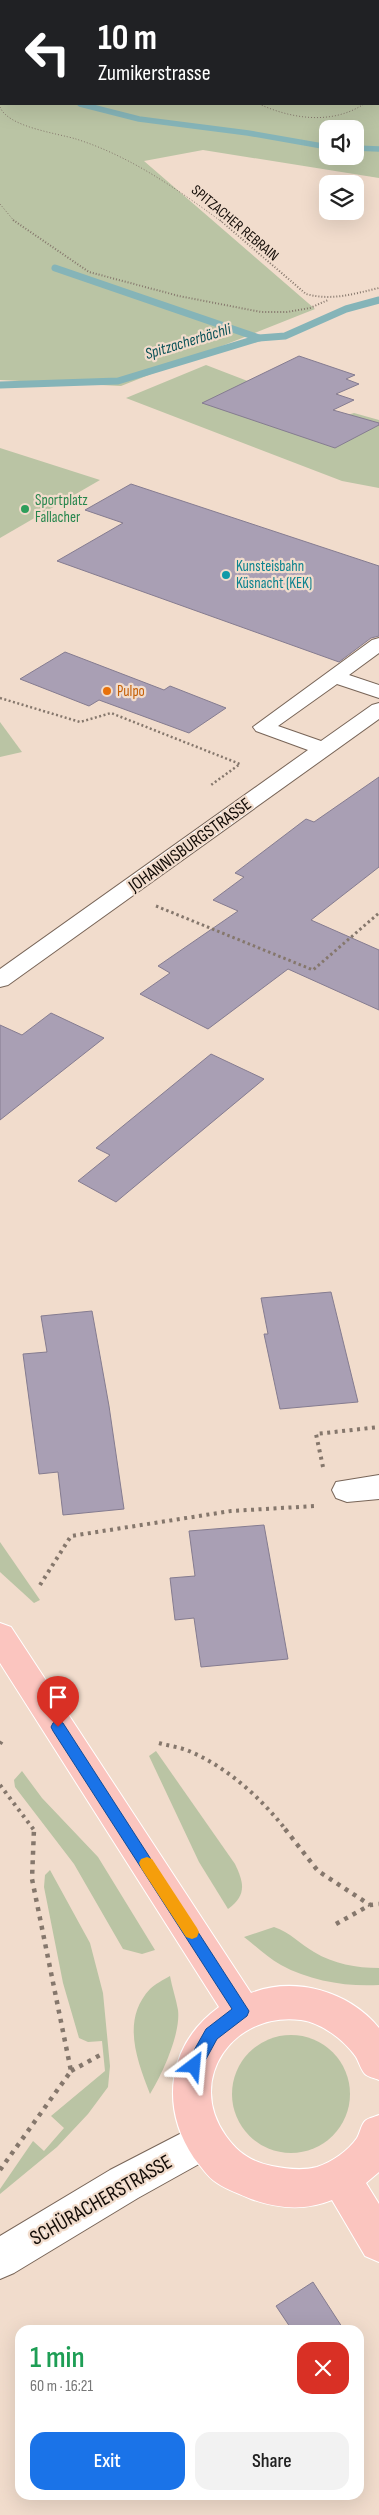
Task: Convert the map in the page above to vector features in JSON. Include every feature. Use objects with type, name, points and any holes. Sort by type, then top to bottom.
[{"type":"main road","points":[[0,1636],[242,2011]]},
{"type":"main road","points":[[376,2049],[346,2020],[312,2004],[276,2002],[242,2011],[211,2034],[194,2066],[191,2104],[203,2141],[230,2169],[264,2186],[304,2189],[340,2177],[370,2152],[379,2134]]},
{"type":"main road","points":[[340,2177],[379,2242]]},
{"type":"street","points":[[324,749],[262,727],[379,644]]},
{"type":"street","points":[[334,676],[376,687]]},
{"type":"street","name":"JOHANNISBURGSTRASSE","points":[[0,980],[379,709]]},
{"type":"street","points":[[348,1490],[379,1487]]},
{"type":"street","name":"SCHÜRACHERSTRASSE","points":[[0,2259],[124,2184],[203,2141]]},
{"type":"path","name":"SPITZACHER REBRAIN","points":[[0,105],[2,112],[23,125],[76,139],[108,151],[175,187],[228,226],[300,291],[329,299],[379,288]]},
{"type":"path","points":[[262,105],[280,112],[320,117],[348,114],[363,105]]},
{"type":"path","points":[[0,204],[27,233],[56,248],[84,269],[198,303],[240,310],[276,312],[308,309],[319,306],[329,299]]},
{"type":"path","points":[[0,698],[80,722],[111,712],[240,764],[211,785]]},
{"type":"path","points":[[123,893],[313,970],[379,913]]},
{"type":"path","points":[[40,1586],[71,1536],[231,1510],[322,1505],[348,1490],[324,1471],[316,1434],[379,1427]]},
{"type":"path","points":[[159,1743],[189,1751],[229,1773],[274,1814],[318,1871],[370,1905]]},
{"type":"path","points":[[0,1785],[34,1828],[32,1879],[70,2071]]},
{"type":"path","points":[[336,1924],[370,1905],[379,1904]]},
{"type":"path","points":[[0,2170],[70,2071],[102,2054]]},
{"type":"green space","points":[[0,105],[379,105],[379,178],[203,150],[144,161],[315,309],[121,386],[0,380]]},
{"type":"green space","points":[[206,365],[341,417],[354,413],[379,420],[379,488],[342,481],[126,398]]},
{"type":"green space","name":"Sportplatz Fallacher","points":[[0,448],[100,480],[0,538]]},
{"type":"green space","points":[[0,722],[22,752],[0,757]]},
{"type":"green space","points":[[0,1542],[40,1600],[34,1603],[0,1572]]},
{"type":"green space","points":[[156,1751],[235,1864],[242,1888],[238,1899],[228,1909],[199,1862],[149,1756]]},
{"type":"green space","points":[[22,1771],[42,1798],[98,1857],[155,1950],[142,1954],[123,1949],[74,1864],[15,1787],[14,1780]]},
{"type":"green space","points":[[50,1870],[90,1943],[103,1993],[110,2066],[108,2087],[88,2114],[57,2147],[0,2194],[0,2189],[33,2141],[44,2151],[64,2128],[51,2116],[105,2071],[102,2041],[88,2042],[79,2038],[63,1983],[44,1887],[45,1875]]},
{"type":"green space","points":[[274,1927],[329,1960],[354,1966],[379,1968],[379,1985],[329,1982],[292,1971],[276,1962],[244,1937]]},
{"type":"green space","points":[[170,1976],[178,2010],[177,2030],[165,2065],[150,2094],[140,2068],[134,2040],[136,2014],[141,2001],[150,1989]]},
{"type":"green space","points":[[291,2035],[313,2040],[324,2045],[340,2061],[345,2072],[350,2094],[345,2116],[340,2127],[324,2143],[313,2148],[291,2153],[269,2148],[258,2143],[242,2127],[237,2116],[232,2094],[237,2072],[242,2061],[258,2045],[269,2040]]},
{"type":"building","points":[[299,356],[355,375],[346,379],[359,384],[336,394],[354,400],[333,410],[379,423],[379,425],[335,448],[202,403]]},
{"type":"building","name":"Kunsteisbahn Küsnacht (KEK)","points":[[131,484],[379,566],[379,636],[371,638],[339,662],[57,561],[123,523],[85,510]]},
{"type":"building","points":[[65,652],[164,690],[170,686],[226,708],[189,733],[99,700],[89,706],[20,679]]},
{"type":"building","points":[[379,777],[379,867],[311,920],[379,950],[379,1010],[288,969],[208,1029],[140,994],[170,973],[158,966],[238,911],[213,900],[244,877],[235,873],[306,819],[314,822]]},
{"type":"building","points":[[51,1013],[104,1038],[0,1120],[0,1025],[22,1035]]},
{"type":"building","points":[[211,1054],[264,1079],[116,1202],[78,1181],[110,1155],[96,1148]]},
{"type":"building","points":[[331,1292],[358,1402],[280,1409],[264,1334],[268,1334],[261,1298]]},
{"type":"building","points":[[92,1311],[109,1406],[124,1509],[63,1515],[58,1472],[39,1474],[23,1354],[47,1352],[41,1316]]},
{"type":"building","points":[[264,1525],[288,1659],[201,1667],[194,1618],[175,1620],[170,1578],[195,1576],[189,1531]]},
{"type":"building","points":[[313,2282],[341,2325],[289,2325],[276,2306]]},
{"type":"waterway","points":[[84,105],[139,119],[248,133],[319,145]]},
{"type":"waterway","points":[[364,148],[379,149]]},
{"type":"waterway","points":[[55,268],[259,338]]},
{"type":"waterway","name":"Spitzacherbächli","points":[[259,338],[285,336],[346,309],[379,300]]},
{"type":"waterway","name":"Spitzacherbächli","points":[[0,385],[118,381],[259,338]]},
{"type":"slow traffic","points":[[147,1863],[192,1932]]},
{"type":"place","name":"Sportplatz Fallacher","points":[[25,509]]},
{"type":"place","name":"Kunsteisbahn Küsnacht (KEK)","points":[[226,575]]},
{"type":"place","name":"Pulpo","points":[[107,691]]},
{"type":"route","points":[[58,1727],[242,2011],[211,2034],[194,2066]]}]
